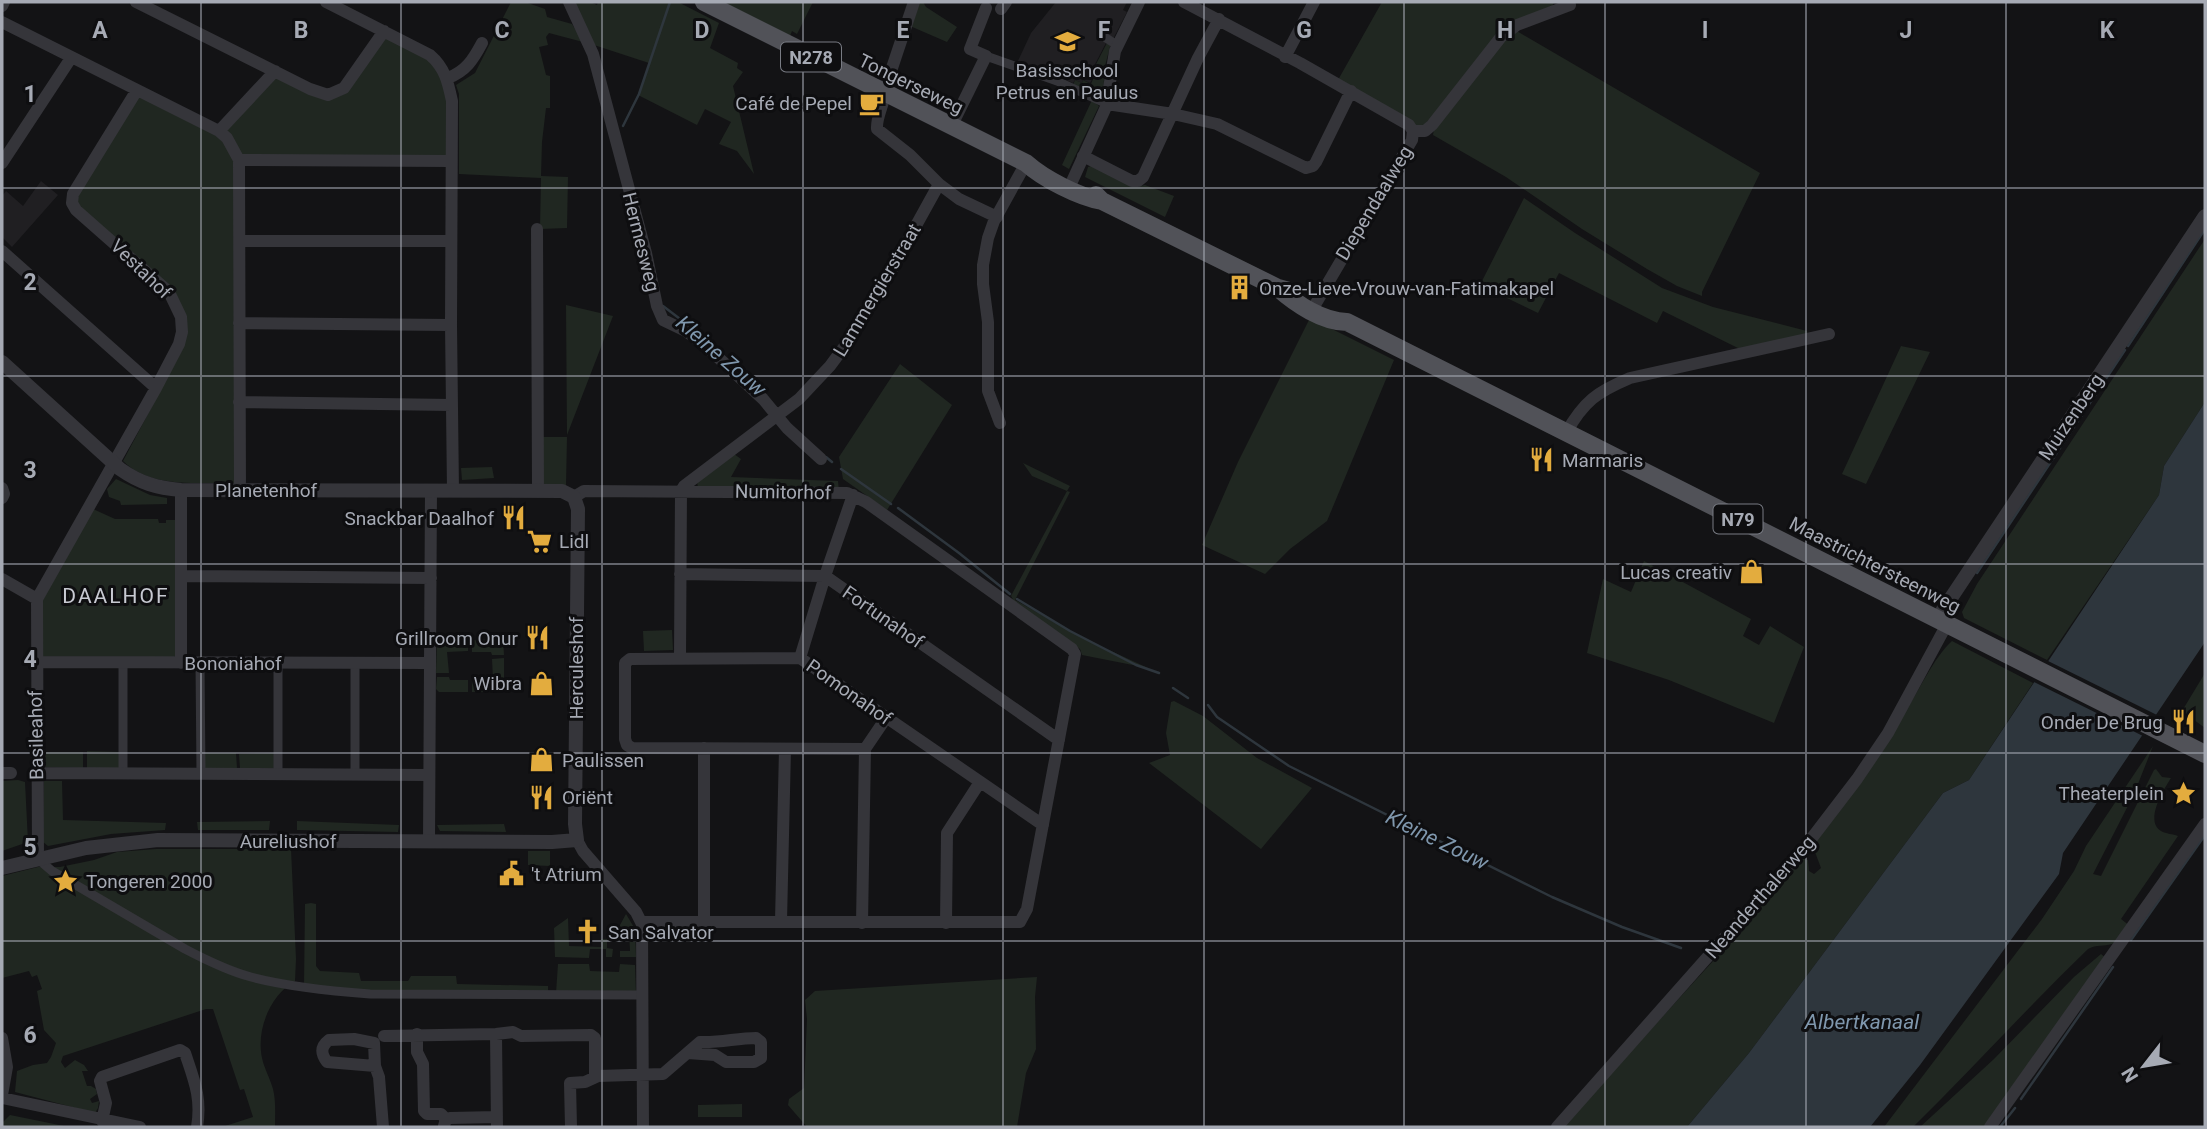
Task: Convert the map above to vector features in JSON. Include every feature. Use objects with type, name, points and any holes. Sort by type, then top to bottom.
[{"type":"main road","name":"Tongerseweg","points":[[704,2],[951,127],[1026,163],[1038,165],[1070,185],[1092,191],[1102,201],[1279,288],[1297,292],[1314,306]]},
{"type":"main road","name":"N278","points":[[1314,306],[1341,316],[1347,322],[1451,375]]},
{"type":"main road","name":"Maastrichtersteenweg","points":[[1451,375],[2205,754]]},
{"type":"street","points":[[136,2],[319,93],[328,95],[344,88],[384,31]]},
{"type":"street","points":[[326,2],[430,55],[448,78],[452,101],[453,491]]},
{"type":"street","points":[[914,2],[876,125],[878,131],[910,155],[939,184],[960,199],[997,217]]},
{"type":"street","points":[[1070,185],[1107,104],[1113,61],[1111,41],[1139,2]]},
{"type":"street","points":[[1184,2],[1351,91],[1409,125],[1413,131]]},
{"type":"street","points":[[1285,57],[1314,2]]},
{"type":"street","name":"Hermesweg","points":[[570,4],[593,54],[639,225],[656,303],[663,320],[686,331],[709,349],[756,391],[786,428],[821,459]]},
{"type":"street","name":"Diependaalweg","points":[[1314,306],[1412,140],[1413,131],[1425,131],[1432,125],[1501,37],[1517,25],[1570,5]]},
{"type":"street","points":[[986,8],[970,50],[1057,80],[1107,104],[1222,125],[1306,168],[1314,166],[1351,91]]},
{"type":"street","points":[[1083,156],[1132,181],[1143,177],[1219,19]]},
{"type":"street","points":[[2,22],[219,131],[227,138],[239,160],[240,490]]},
{"type":"street","points":[[448,78],[462,72],[472,62],[482,43]]},
{"type":"street","points":[[951,127],[981,55]]},
{"type":"street","points":[[2,163],[71,58]]},
{"type":"street","points":[[219,131],[275,71]]},
{"type":"street","name":"Vestahof","points":[[114,463],[179,344],[182,328],[178,310],[161,284],[76,210],[72,203],[74,194],[137,90]]},
{"type":"street","points":[[239,160],[452,161]]},
{"type":"street","points":[[1000,423],[988,391],[988,322],[982,274],[988,238],[1026,163]]},
{"type":"street","name":"Lammergierstraat","points":[[681,491],[777,416],[812,386],[830,366],[850,339],[903,251],[939,184]]},
{"type":"street","name":"Muizenberg","points":[[1942,622],[2205,216]]},
{"type":"street","points":[[537,229],[538,491]]},
{"type":"street","points":[[240,241],[451,241]]},
{"type":"street","points":[[2,251],[156,388]]},
{"type":"street","points":[[239,323],[451,325]]},
{"type":"street","points":[[1566,433],[1578,411],[1605,389],[1630,378],[1829,334]]},
{"type":"street","name":"Planetenhof","points":[[2,362],[114,463],[133,478],[160,488],[565,491],[574,497]]},
{"type":"street","points":[[239,402],[452,405]]},
{"type":"street","name":"Basileahof","points":[[38,859],[37,599],[114,463]]},
{"type":"street","points":[[2,488],[2,498]]},
{"type":"street","points":[[181,489],[181,663]]},
{"type":"street","points":[[429,841],[431,491]]},
{"type":"street","name":"Numitorhof","points":[[574,497],[584,491],[853,495],[1072,649],[1075,658],[1059,740]]},
{"type":"street","points":[[680,658],[681,491]]},
{"type":"street","points":[[800,658],[853,495]]},
{"type":"street","name":"Herculeshof","points":[[574,497],[578,509],[575,819],[578,840]]},
{"type":"street","name":"Fortunahof","points":[[680,574],[825,576],[1059,740]]},
{"type":"street","points":[[183,576],[431,578]]},
{"type":"street","points":[[2,579],[37,599]]},
{"type":"street","name":"Neanderthalerweg","points":[[1557,1127],[1805,847],[1857,779],[1888,733],[1936,646],[1942,622]]},
{"type":"street","name":"Pomonahof","points":[[704,748],[632,748],[627,745],[625,663],[630,659],[800,658],[1043,825]]},
{"type":"street","name":"Bononiahof","points":[[36,662],[430,663]]},
{"type":"street","points":[[122,774],[123,663]]},
{"type":"street","points":[[200,663],[201,774]]},
{"type":"street","points":[[278,663],[278,774]]},
{"type":"street","points":[[355,663],[355,774]]},
{"type":"street","points":[[862,923],[865,749],[886,718]]},
{"type":"street","points":[[642,922],[1020,922],[1027,909],[1059,740]]},
{"type":"street","points":[[704,922],[704,748],[865,749]]},
{"type":"street","points":[[781,921],[785,749]]},
{"type":"street","points":[[37,774],[429,775]]},
{"type":"street","points":[[946,923],[947,833],[980,782]]},
{"type":"street","points":[[1990,1127],[2205,824]]},
{"type":"street","name":"Aureliushof","points":[[2,868],[105,845],[158,840],[578,840]]},
{"type":"street","points":[[578,840],[583,851],[630,904],[642,922],[643,1127]]},
{"type":"street","points":[[38,859],[52,871],[185,949],[207,961],[251,977],[334,991],[370,994],[597,996],[643,993]]},
{"type":"street","points":[[384,1036],[513,1032],[521,1036],[591,1035],[594,1038],[595,1077]]},
{"type":"street","points":[[417,1034],[417,1052],[423,1064],[424,1111],[427,1114],[442,1114],[445,1123],[497,1122],[496,1034]]},
{"type":"street","points":[[2,1038],[7,1062],[2,1096],[102,1121],[140,1127]]},
{"type":"street","points":[[571,1127],[570,1083],[585,1082],[595,1077],[663,1074],[700,1042],[756,1038],[761,1042],[761,1058],[754,1062],[726,1062],[715,1055],[688,1053]]},
{"type":"street","points":[[102,1121],[106,1103],[100,1081],[102,1077],[180,1050],[185,1053],[198,1091],[197,1127]]},
{"type":"street","points":[[375,1066],[379,1077],[383,1127]]},
{"type":"shaded area","points":[[511,2],[525,2],[545,9],[547,17],[572,24],[583,42],[549,33],[546,37],[548,45],[539,47],[546,75],[550,76],[550,108],[546,108],[541,176],[568,177],[567,228],[540,229],[541,178],[459,174],[459,94],[456,85],[475,73]]},
{"type":"shaded area","points":[[572,2],[590,2],[597,5],[598,2],[678,2],[719,23],[710,48],[738,63],[737,68],[743,72],[733,86],[754,174],[737,151],[719,144],[731,122],[705,109],[697,125],[638,95],[649,63],[594,45]]},
{"type":"shaded area","points":[[723,2],[813,2],[797,34],[792,31],[790,36]]},
{"type":"shaded area","points":[[918,2],[923,2],[926,7],[957,27],[947,42],[910,26]]},
{"type":"shaded area","name":"Basisschool Petrus en Paulus","points":[[1056,2],[1127,2],[1123,10],[1127,12],[1111,43],[1107,41],[1092,70],[1096,72],[1090,83],[1083,80],[1082,83],[1075,80],[1073,83],[1062,78],[1061,80],[1017,63],[1031,33]]},
{"type":"shaded area","points":[[1382,2],[1554,2],[1552,7],[1526,19],[1421,128],[1338,80]]},
{"type":"shaded area","points":[[1515,30],[1760,173],[1702,296],[1647,269],[1506,177],[1433,135],[1434,129],[1499,43]]},
{"type":"shaded area","points":[[385,34],[427,56],[446,80],[449,159],[240,156],[223,130],[275,73],[332,97]]},
{"type":"shaded area","points":[[1108,41],[1111,43],[1105,66],[1103,93],[1098,96],[1073,85],[1075,80],[1091,84],[1096,72],[1093,70]]},
{"type":"shaded area","points":[[137,93],[226,139],[235,155],[236,483],[161,480],[135,470],[123,461],[183,348],[182,310],[77,211],[74,195]]},
{"type":"shaded area","points":[[1092,100],[1099,106],[1069,169],[1062,165]]},
{"type":"shaded area","points":[[1088,167],[1136,187],[1145,185],[1174,196],[1165,217],[1085,177]]},
{"type":"shaded area","points":[[41,181],[58,195],[12,247],[2,237],[2,196],[6,191],[23,206]]},
{"type":"shaded area","points":[[1524,198],[1662,288],[1713,307],[1807,331],[1808,336],[1742,350],[1663,311],[1657,323],[1559,273],[1538,313],[1480,285]]},
{"type":"shaded area","points":[[2205,239],[2205,402],[2164,466],[2159,495],[2047,660],[1964,618],[1962,612],[1977,584]]},
{"type":"shaded area","points":[[566,305],[613,316],[567,435]]},
{"type":"shaded area","points":[[1310,318],[1394,360],[1327,521],[1290,549],[1265,574],[1202,545],[1238,462]]},
{"type":"shaded area","points":[[1901,346],[1930,352],[1866,484],[1842,474]]},
{"type":"shaded area","points":[[900,364],[952,405],[887,510],[843,479],[839,457]]},
{"type":"shaded area","points":[[541,437],[567,437],[566,485],[541,485]]},
{"type":"shaded area","points":[[734,454],[741,459],[731,477],[838,481],[839,491],[698,488],[697,481]]},
{"type":"shaded area","points":[[1023,463],[1070,486],[1067,491],[1032,476]]},
{"type":"shaded area","points":[[492,467],[494,478],[462,480],[461,468]]},
{"type":"shaded area","points":[[116,479],[150,495],[167,498],[167,504],[121,505],[120,501],[109,497],[107,489]]},
{"type":"shaded area","points":[[1067,491],[1070,492],[1015,600],[1085,639],[1148,668],[1082,655],[1080,649],[1015,603],[1011,596]]},
{"type":"shaded area","points":[[93,509],[115,519],[158,519],[159,523],[178,520],[177,654],[173,658],[39,660],[40,605]]},
{"type":"shaded area","points":[[1644,561],[1751,619],[1743,636],[1759,645],[1770,626],[1804,647],[1774,723],[1669,680],[1587,653],[1603,579],[1631,592]]},
{"type":"shaded area","points":[[672,630],[673,650],[644,651],[643,631]]},
{"type":"shaded area","points":[[439,639],[468,639],[468,651],[447,652],[449,673],[436,673]]},
{"type":"shaded area","points":[[503,639],[504,655],[472,652],[472,640]]},
{"type":"shaded area","points":[[1952,641],[2033,683],[1969,780],[1943,793],[1749,1053],[1687,1127],[1562,1127],[1714,960],[1798,860],[1808,860],[1809,871],[1814,874],[1821,868],[1812,844],[1872,762],[1933,665]]},
{"type":"shaded area","points":[[504,658],[504,690],[472,692],[472,680],[493,680],[492,659]]},
{"type":"shaded area","points":[[2205,673],[2205,728],[2182,711]]},
{"type":"shaded area","points":[[437,677],[468,680],[468,692],[439,692],[436,689]]},
{"type":"shaded area","points":[[1174,701],[1203,716],[1257,758],[1312,788],[1261,849],[1149,763],[1170,755],[1166,733],[1171,702]]},
{"type":"shaded area","points":[[2153,746],[2134,794],[2093,874],[2101,876],[2154,770],[2162,777],[2171,778],[2157,805],[2154,820],[2161,831],[2178,836],[2121,919],[2130,926],[2115,943],[2088,949],[1913,1127],[1884,1127],[2042,919],[2074,871],[2086,846]]},
{"type":"shaded area","points":[[87,751],[120,752],[121,768],[87,768]]},
{"type":"shaded area","points":[[45,752],[83,752],[83,768],[45,767]]},
{"type":"shaded area","points":[[201,753],[236,753],[237,768],[202,768]]},
{"type":"shaded area","points":[[274,753],[274,768],[240,768],[239,754]]},
{"type":"shaded area","points":[[2,781],[25,782],[28,842],[2,851]]},
{"type":"shaded area","points":[[44,781],[62,781],[63,820],[166,823],[165,830],[111,834],[48,846],[43,842]]},
{"type":"shaded area","points":[[270,821],[269,830],[198,830],[197,822]]},
{"type":"shaded area","points":[[297,821],[399,825],[398,832],[297,830]]},
{"type":"shaded area","points":[[504,824],[506,832],[440,831],[437,825]]},
{"type":"shaded area","points":[[156,849],[291,849],[295,981],[278,995],[272,1004],[261,1036],[262,1058],[274,1094],[275,1127],[222,1127],[253,1117],[244,1089],[240,1090],[213,1009],[63,1056],[61,1062],[65,1068],[75,1060],[88,1071],[82,1071],[87,1086],[96,1089],[97,1094],[90,1099],[92,1103],[99,1101],[95,1113],[15,1092],[17,1071],[47,1063],[56,1043],[44,1030],[37,991],[42,989],[37,975],[32,977],[29,971],[2,978],[2,876],[38,867],[60,867],[94,860],[117,852]]},
{"type":"shaded area","points":[[528,851],[550,851],[550,866],[528,865]]},
{"type":"shaded area","points":[[305,904],[316,904],[316,966],[320,971],[359,973],[361,981],[408,981],[411,976],[456,976],[457,984],[548,986],[548,994],[374,992],[304,986]]},
{"type":"shaded area","points":[[626,914],[635,929],[636,957],[620,957],[620,951],[630,951],[629,930],[620,930]]},
{"type":"shaded area","points":[[568,918],[569,946],[601,947],[601,939],[607,939],[607,948],[613,949],[612,957],[606,957],[606,949],[590,949],[589,958],[555,957],[554,928]]},
{"type":"shaded area","points":[[2101,954],[2107,959],[1988,1127],[1920,1127],[1994,1059],[2074,977]]},
{"type":"shaded area","points":[[558,964],[589,964],[590,971],[619,972],[620,964],[635,965],[636,994],[556,993]]},
{"type":"shaded area","points":[[1037,977],[1036,1049],[1026,1073],[1017,1127],[807,1127],[788,1105],[789,1099],[804,1088],[807,1019],[805,1000],[815,991]]},
{"type":"shaded area","points":[[742,1104],[742,1117],[698,1117],[698,1105]]},
{"type":"shaded area","points":[[10,1115],[69,1127],[2,1127],[2,1123]]},
{"type":"water","name":"Albertkanaal","points":[[2205,402],[2205,642],[2063,853],[2059,874],[1920,1065],[1870,1127],[1687,1127],[1749,1053],[1943,793],[1969,780],[2159,495],[2164,466]]},
{"type":"pier","points":[[2044,659],[2159,716],[2145,737],[2030,680]]},
{"type":"waterway","name":"Kleine Zouw","points":[[623,126],[639,94],[670,2]]},
{"type":"waterway","points":[[2128,346],[2205,229]]},
{"type":"waterway","name":"Kleine Zouw","points":[[663,306],[688,325]]},
{"type":"waterway","points":[[1977,573],[2125,350]]},
{"type":"waterway","name":"Kleine Zouw","points":[[826,457],[832,462]]},
{"type":"waterway","name":"Kleine Zouw","points":[[841,469],[891,504]]},
{"type":"waterway","name":"Kleine Zouw","points":[[898,508],[1010,594]]},
{"type":"waterway","name":"Kleine Zouw","points":[[1017,599],[1070,631],[1136,665],[1159,673]]},
{"type":"waterway","name":"Kleine Zouw","points":[[1173,688],[1188,698]]},
{"type":"waterway","name":"Kleine Zouw","points":[[1208,705],[1217,717],[1289,766],[1552,897],[1622,927],[1681,948]]},
{"type":"waterway","points":[[2131,940],[2205,835]]},
{"type":"waterway","points":[[2021,1099],[2113,967]]},
{"type":"waterway","points":[[2000,1127],[2015,1108]]},
{"type":"place","name":"Basisschool Petrus en Paulus","points":[[1067,42]]},
{"type":"place","name":"Café de Pepel","points":[[872,103]]},
{"type":"place","name":"Onze-Lieve-Vrouw-van-Fatimakapel","points":[[1239,288]]},
{"type":"place","name":"Marmaris","points":[[1542,460]]},
{"type":"place","name":"Snackbar Daalhof","points":[[514,518]]},
{"type":"place","name":"Lidl","points":[[539,541]]},
{"type":"place","name":"Lucas creativ","points":[[1752,572]]},
{"type":"place","name":"Grillroom Onur","points":[[538,638]]},
{"type":"place","name":"Wibra","points":[[542,683]]},
{"type":"place","name":"Onder De Brug","points":[[2183,722]]},
{"type":"place","name":"Paulissen","points":[[542,760]]},
{"type":"place","name":"Theaterplein","points":[[2184,793]]},
{"type":"place","name":"Oriënt","points":[[542,797]]},
{"type":"place","name":"'t Atrium","points":[[511,874]]},
{"type":"place","name":"Tongeren 2000","points":[[66,881]]},
{"type":"place","name":"San Salvator","points":[[588,932]]},
{"type":"district","name":"DAALHOF","points":[[116,596]]}]
